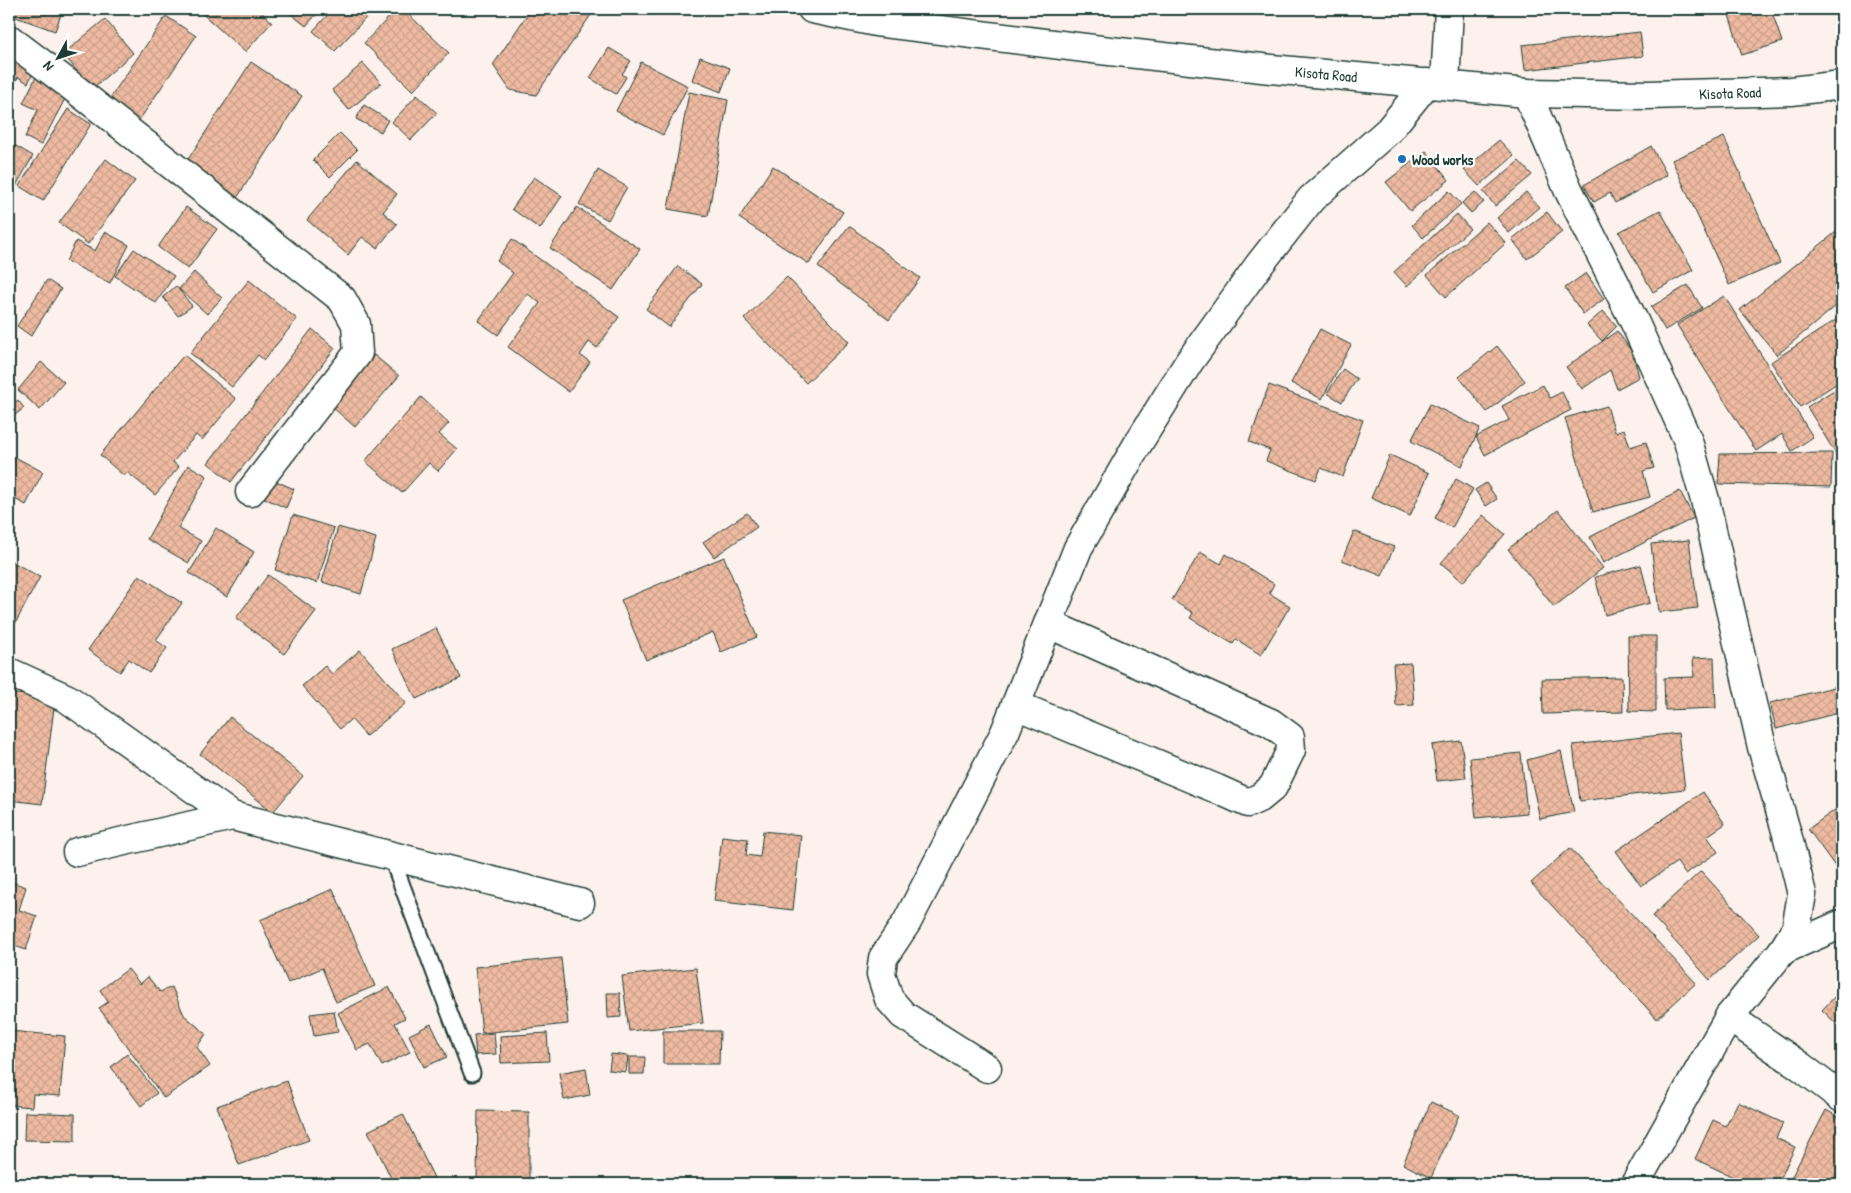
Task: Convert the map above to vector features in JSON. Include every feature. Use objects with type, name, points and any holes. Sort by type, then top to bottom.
[{"type":"street","name":"Kisota Road","points":[[812,9],[876,22],[1101,50],[1271,69],[1527,93],[1647,95],[1791,91],[1842,85]]},
{"type":"street","points":[[987,1068],[903,1015],[889,999],[881,974],[883,958],[907,922],[1005,732],[1078,548],[1139,442],[1189,362],[1259,265],[1311,199],[1389,130],[1436,83],[1449,9]]},
{"type":"street","points":[[9,40],[70,85],[342,299],[356,324],[358,352],[250,492]]},
{"type":"street","points":[[1527,93],[1568,189],[1634,322],[1690,450],[1705,500],[1762,746],[1802,894],[1796,929],[1783,950],[1729,1016],[1635,1184]]},
{"type":"street","points":[[1016,705],[1217,789],[1248,804],[1261,797],[1272,787],[1291,750],[1290,737],[1271,723],[1049,624]]},
{"type":"street","points":[[9,672],[68,699],[232,816],[580,903]]},
{"type":"street","points":[[77,852],[232,816]]},
{"type":"street","points":[[1783,950],[1842,924]]},
{"type":"street","points":[[1729,1016],[1842,1098]]},
{"type":"lane","points":[[391,856],[472,1073]]},
{"type":"building","points":[[16,9],[63,9],[55,31],[13,16]]},
{"type":"building","points":[[197,9],[258,9],[272,22],[245,52]]},
{"type":"building","points":[[289,9],[321,9],[306,26],[287,11]]},
{"type":"building","points":[[333,9],[374,9],[335,51],[313,31]]},
{"type":"building","points":[[397,9],[403,9],[449,53],[413,91],[364,43]]},
{"type":"building","points":[[531,9],[595,9],[536,95],[510,90],[493,65]]},
{"type":"building","points":[[1727,9],[1771,9],[1782,42],[1742,55]]},
{"type":"building","points":[[166,16],[196,36],[134,128],[104,107]]},
{"type":"building","points":[[105,19],[133,53],[92,89],[63,54]]},
{"type":"building","points":[[1640,32],[1643,56],[1525,70],[1522,45]]},
{"type":"building","points":[[609,48],[631,61],[622,74],[626,77],[616,94],[590,78]]},
{"type":"building","points":[[700,57],[730,68],[721,92],[692,80]]},
{"type":"building","points":[[9,58],[34,71],[28,83],[18,77],[9,95]]},
{"type":"building","points":[[251,62],[302,96],[237,198],[185,164]]},
{"type":"building","points":[[641,62],[688,86],[663,135],[616,111]]},
{"type":"building","points":[[363,63],[381,83],[349,110],[332,90]]},
{"type":"building","points":[[37,75],[69,91],[41,145],[25,137],[38,110],[23,103]]},
{"type":"building","points":[[689,92],[728,100],[708,216],[668,209]]},
{"type":"building","points":[[417,95],[437,113],[411,140],[392,122]]},
{"type":"building","points":[[364,105],[388,120],[381,132],[356,119]]},
{"type":"building","points":[[68,109],[91,124],[43,201],[19,186]]},
{"type":"building","points":[[340,133],[357,150],[330,177],[313,160]]},
{"type":"building","points":[[1724,137],[1780,263],[1729,285],[1672,160]]},
{"type":"building","points":[[1499,140],[1514,156],[1479,186],[1464,170]]},
{"type":"building","points":[[11,143],[33,156],[9,198],[9,147]]},
{"type":"building","points":[[1651,146],[1667,175],[1615,203],[1610,193],[1594,202],[1584,185]]},
{"type":"building","points":[[1426,151],[1449,180],[1410,211],[1386,182]]},
{"type":"building","points":[[106,159],[135,181],[88,244],[59,223]]},
{"type":"building","points":[[357,160],[397,194],[383,212],[397,224],[377,248],[362,237],[348,255],[307,220]]},
{"type":"building","points":[[1519,161],[1532,175],[1495,206],[1483,191]]},
{"type":"building","points":[[773,166],[843,212],[809,264],[739,218]]},
{"type":"building","points":[[598,170],[627,187],[608,220],[579,204]]},
{"type":"building","points":[[534,177],[562,196],[540,229],[512,209]]},
{"type":"building","points":[[1449,191],[1461,204],[1423,238],[1412,225]]},
{"type":"building","points":[[1475,192],[1484,202],[1471,213],[1462,203]]},
{"type":"building","points":[[1526,192],[1539,207],[1509,233],[1497,218]]},
{"type":"building","points":[[9,202],[14,206],[9,214]]},
{"type":"building","points":[[186,207],[217,229],[188,269],[158,247]]},
{"type":"building","points":[[577,207],[640,249],[613,290],[550,248]]},
{"type":"building","points":[[1660,210],[1693,270],[1653,292],[1619,232]]},
{"type":"building","points":[[1547,212],[1562,232],[1527,259],[1512,239]]},
{"type":"building","points":[[1457,214],[1470,229],[1407,286],[1394,272]]},
{"type":"building","points":[[1487,222],[1506,243],[1446,297],[1427,275]]},
{"type":"building","points":[[849,226],[920,278],[889,320],[818,267]]},
{"type":"building","points":[[105,232],[129,245],[110,283],[66,261],[76,241],[95,251]]},
{"type":"building","points":[[1836,232],[1842,240],[1842,301],[1777,355],[1740,310]]},
{"type":"building","points":[[512,239],[619,317],[597,348],[589,342],[580,355],[590,362],[569,392],[508,347],[540,303],[528,294],[498,335],[478,321],[513,273],[497,261]]},
{"type":"building","points":[[134,249],[174,276],[156,303],[115,276]]},
{"type":"building","points":[[678,266],[702,284],[669,327],[646,309]]},
{"type":"building","points":[[194,272],[222,298],[207,314],[179,289]]},
{"type":"building","points":[[1586,273],[1604,299],[1583,314],[1565,288]]},
{"type":"building","points":[[787,277],[849,342],[806,383],[744,319]]},
{"type":"building","points":[[47,280],[61,289],[31,336],[17,326]]},
{"type":"building","points":[[249,280],[297,319],[264,360],[258,355],[232,387],[190,353]]},
{"type":"building","points":[[1688,285],[1702,308],[1665,330],[1651,307]]},
{"type":"building","points":[[176,286],[192,306],[178,316],[163,297]]},
{"type":"building","points":[[1724,296],[1813,437],[1792,451],[1782,434],[1756,451],[1677,325]]},
{"type":"building","points":[[1603,311],[1617,326],[1602,341],[1587,325]]},
{"type":"building","points":[[1842,316],[1842,380],[1800,407],[1771,362]]},
{"type":"building","points":[[312,329],[335,348],[231,482],[208,463]]},
{"type":"building","points":[[1320,329],[1351,345],[1322,399],[1291,383]]},
{"type":"building","points":[[1617,331],[1633,353],[1639,377],[1617,389],[1610,370],[1582,389],[1566,367]]},
{"type":"building","points":[[1497,346],[1525,381],[1487,412],[1459,377]]},
{"type":"building","points":[[184,355],[236,399],[202,440],[196,435],[173,462],[179,467],[155,495],[127,472],[124,476],[100,455]]},
{"type":"building","points":[[374,355],[399,376],[355,427],[331,406]]},
{"type":"building","points":[[41,362],[64,382],[40,410],[18,390]]},
{"type":"building","points":[[1343,369],[1357,379],[1342,402],[1327,393]]},
{"type":"building","points":[[1269,385],[1363,420],[1343,477],[1321,468],[1316,480],[1266,461],[1270,450],[1249,442]]},
{"type":"building","points":[[1543,385],[1550,398],[1562,392],[1571,410],[1485,455],[1476,437],[1509,420],[1502,406]]},
{"type":"building","points":[[1842,385],[1842,464],[1807,407]]},
{"type":"building","points":[[421,397],[449,423],[439,434],[457,449],[438,471],[429,463],[402,493],[365,461]]},
{"type":"building","points":[[18,400],[24,408],[15,415],[9,407]]},
{"type":"building","points":[[1430,404],[1480,428],[1462,466],[1411,441]]},
{"type":"building","points":[[1607,406],[1615,432],[1624,429],[1630,447],[1646,442],[1654,468],[1643,471],[1650,497],[1593,512],[1565,418]]},
{"type":"building","points":[[1832,453],[1831,487],[1718,484],[1720,454]]},
{"type":"building","points":[[1390,455],[1429,473],[1410,516],[1371,498]]},
{"type":"building","points":[[15,457],[43,472],[26,505],[9,496],[9,469]]},
{"type":"building","points":[[188,465],[207,476],[178,528],[201,541],[189,563],[147,539]]},
{"type":"building","points":[[269,478],[294,489],[286,508],[262,497]]},
{"type":"building","points":[[1456,479],[1473,489],[1452,528],[1435,518]]},
{"type":"building","points":[[1486,483],[1497,499],[1486,506],[1475,490]]},
{"type":"building","points":[[1680,491],[1694,518],[1603,563],[1590,537]]},
{"type":"building","points":[[1558,510],[1603,568],[1554,607],[1508,549]]},
{"type":"building","points":[[747,513],[757,527],[714,557],[703,542]]},
{"type":"building","points":[[293,515],[334,528],[317,583],[275,570]]},
{"type":"building","points":[[1483,515],[1505,534],[1463,582],[1441,563]]},
{"type":"building","points":[[338,527],[376,538],[361,594],[322,582]]},
{"type":"building","points":[[216,528],[254,552],[227,597],[189,573]]},
{"type":"building","points":[[1354,531],[1394,547],[1382,576],[1342,560]]},
{"type":"building","points":[[1689,540],[1698,608],[1659,612],[1651,544]]},
{"type":"building","points":[[1200,552],[1221,564],[1226,554],[1274,584],[1269,593],[1290,606],[1261,655],[1236,639],[1233,644],[1190,618],[1193,613],[1172,600]]},
{"type":"building","points":[[724,557],[757,637],[721,652],[713,632],[646,660],[621,600]]},
{"type":"building","points":[[9,560],[40,577],[9,635]]},
{"type":"building","points":[[1641,565],[1650,603],[1605,615],[1595,577]]},
{"type":"building","points":[[139,575],[182,603],[156,640],[167,648],[149,673],[129,659],[120,672],[88,650]]},
{"type":"building","points":[[268,575],[316,611],[284,654],[236,618]]},
{"type":"building","points":[[436,628],[461,678],[416,699],[392,649]]},
{"type":"building","points":[[1628,636],[1656,636],[1656,712],[1629,711]]},
{"type":"building","points":[[360,650],[406,703],[366,736],[351,719],[340,729],[302,686],[325,666],[332,674]]},
{"type":"building","points":[[1714,657],[1716,708],[1665,710],[1664,678],[1694,677],[1693,658]]},
{"type":"building","points":[[1411,663],[1414,705],[1396,706],[1393,664]]},
{"type":"building","points":[[1622,677],[1623,712],[1543,714],[1542,679]]},
{"type":"building","points":[[1842,685],[1842,712],[1776,729],[1770,703]]},
{"type":"building","points":[[9,693],[55,699],[42,804],[9,800]]},
{"type":"building","points":[[230,717],[303,776],[273,812],[200,754]]},
{"type":"building","points":[[1678,733],[1685,789],[1580,801],[1573,745]]},
{"type":"building","points":[[1461,741],[1466,778],[1437,781],[1432,745]]},
{"type":"building","points":[[1561,751],[1574,812],[1540,819],[1527,760]]},
{"type":"building","points":[[1521,753],[1527,813],[1476,818],[1470,758]]},
{"type":"building","points":[[1703,792],[1725,824],[1707,836],[1718,852],[1685,874],[1677,862],[1641,886],[1616,851]]},
{"type":"building","points":[[1842,805],[1842,876],[1808,829]]},
{"type":"building","points":[[763,831],[801,835],[793,910],[714,901],[722,836],[748,839],[746,855],[760,857]]},
{"type":"building","points":[[1570,848],[1696,983],[1657,1019],[1531,883]]},
{"type":"building","points":[[1701,871],[1759,935],[1710,980],[1652,916]]},
{"type":"building","points":[[9,881],[26,887],[19,910],[37,916],[26,950],[9,944]]},
{"type":"building","points":[[333,889],[375,986],[336,1002],[322,968],[288,983],[260,920]]},
{"type":"building","points":[[561,958],[568,1024],[482,1033],[475,967]]},
{"type":"building","points":[[696,968],[703,1023],[629,1031],[622,976]]},
{"type":"building","points":[[128,969],[140,984],[148,977],[160,992],[172,987],[184,1015],[206,1034],[197,1047],[210,1066],[164,1098],[99,1008],[108,1002],[100,990]]},
{"type":"building","points":[[1842,969],[1842,983],[1835,976]]},
{"type":"building","points":[[389,987],[405,1018],[395,1023],[410,1052],[382,1066],[370,1044],[357,1050],[338,1013]]},
{"type":"building","points":[[1842,989],[1842,1029],[1822,1010]]},
{"type":"building","points":[[607,993],[620,993],[621,1017],[608,1018]]},
{"type":"building","points":[[334,1011],[338,1032],[314,1036],[310,1014]]},
{"type":"building","points":[[431,1024],[447,1057],[424,1067],[409,1035]]},
{"type":"building","points":[[9,1031],[65,1036],[60,1096],[33,1094],[32,1107],[9,1105]]},
{"type":"building","points":[[663,1031],[720,1031],[719,1064],[663,1064]]},
{"type":"building","points":[[494,1033],[496,1054],[476,1055],[474,1035]]},
{"type":"building","points":[[547,1033],[549,1061],[501,1063],[500,1036]]},
{"type":"building","points":[[127,1054],[157,1093],[141,1106],[111,1067]]},
{"type":"building","points":[[611,1054],[628,1056],[626,1072],[609,1070]]},
{"type":"building","points":[[629,1057],[645,1057],[644,1074],[629,1074]]},
{"type":"building","points":[[586,1068],[590,1095],[564,1100],[559,1073]]},
{"type":"building","points":[[287,1081],[309,1140],[239,1165],[217,1106]]},
{"type":"building","points":[[1431,1102],[1459,1115],[1431,1178],[1403,1164]]},
{"type":"building","points":[[1738,1102],[1783,1123],[1776,1138],[1795,1147],[1778,1184],[1748,1184],[1695,1159],[1713,1120],[1726,1126]]},
{"type":"building","points":[[1826,1110],[1842,1119],[1842,1166],[1833,1184],[1788,1184]]},
{"type":"building","points":[[478,1111],[529,1112],[529,1184],[477,1184]]},
{"type":"building","points":[[25,1112],[75,1114],[75,1141],[24,1140]]},
{"type":"building","points":[[403,1114],[437,1184],[394,1184],[368,1131]]},
{"type":"place","name":"Wood works","points":[[1402,159]]}]
